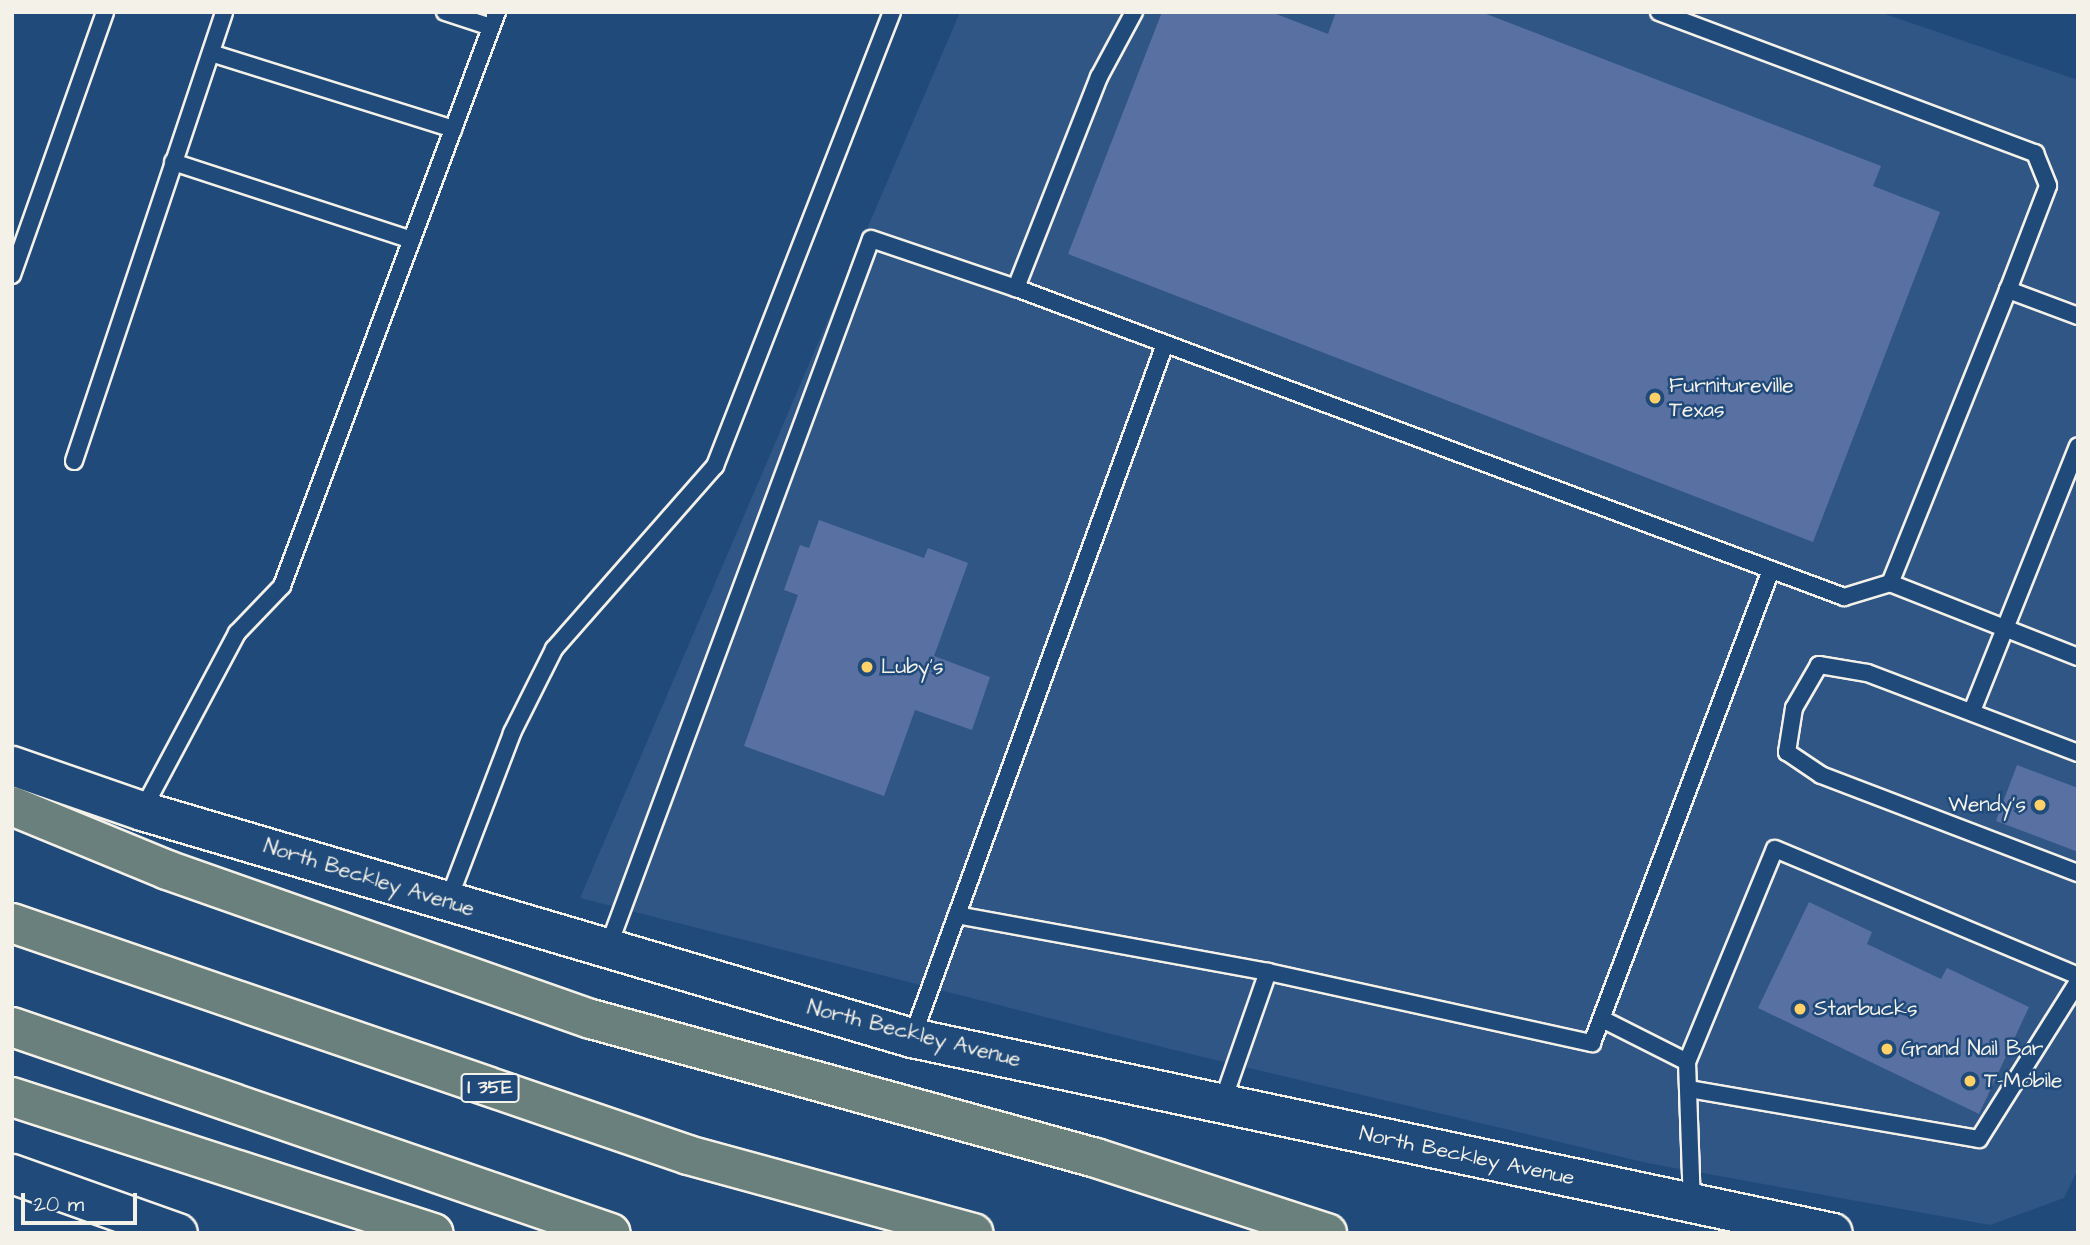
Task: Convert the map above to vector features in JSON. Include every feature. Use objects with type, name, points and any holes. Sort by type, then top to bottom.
[{"type":"highway","points":[[12,806],[167,870],[591,1019],[1108,1161],[1326,1233]]},
{"type":"highway","name":"I 35E","points":[[12,923],[688,1155],[974,1233]]},
{"type":"highway","points":[[12,1027],[611,1233]]},
{"type":"highway","points":[[12,1097],[434,1233]]},
{"type":"main road","name":"North Beckley Avenue","points":[[12,766],[142,811],[449,901],[606,951],[912,1038],[1833,1233]]},
{"type":"main road","points":[[12,1174],[125,1224],[178,1233]]},
{"type":"lane","points":[[12,275],[105,12]]},
{"type":"lane","points":[[74,461],[224,12]]},
{"type":"lane","points":[[142,811],[237,633],[282,586],[494,20],[446,12]]},
{"type":"lane","points":[[449,901],[512,733],[554,649],[715,466],[892,12]]},
{"type":"lane","points":[[1016,288],[1099,77],[1134,12]]},
{"type":"lane","points":[[1659,12],[2035,153],[2048,186],[1890,583]]},
{"type":"lane","points":[[211,52],[453,129]]},
{"type":"lane","points":[[173,162],[411,240]]},
{"type":"lane","points":[[606,951],[871,239],[1016,288],[1844,597],[1890,583],[2078,657]]},
{"type":"lane","points":[[2008,290],[2078,316]]},
{"type":"lane","points":[[912,1038],[1165,344]]},
{"type":"lane","points":[[1972,711],[2078,446]]},
{"type":"lane","points":[[957,915],[1268,972],[1592,1043],[1771,570]]},
{"type":"lane","points":[[2078,753],[1867,673],[1819,665],[1794,708],[1787,752],[1821,775],[2078,873]]},
{"type":"lane","points":[[1692,1205],[1687,1062],[1775,849],[2078,976]]},
{"type":"lane","points":[[1222,1103],[1268,972]]},
{"type":"lane","points":[[1689,1090],[1979,1139],[2078,982]]},
{"type":"lane","points":[[1602,1018],[1687,1062]]},
{"type":"shaded area","points":[[960,12],[1879,12],[2078,80],[2078,1169],[2064,1198],[1990,1225],[1647,1163],[1170,1049],[580,898]]},
{"type":"building","name":"Furnitureville Texas","points":[[1162,12],[1271,12],[1328,34],[1336,12],[1481,12],[1881,166],[1873,186],[1940,212],[1813,542],[1068,254]]},
{"type":"building","name":"Luby's","points":[[819,520],[924,558],[928,548],[968,563],[934,656],[990,677],[972,730],[915,710],[884,796],[744,746],[798,595],[784,590],[800,545],[809,548]]},
{"type":"building","name":"Wendy's","points":[[2017,765],[2078,788],[2078,852],[1996,821]]},
{"type":"building","points":[[1809,902],[1872,932],[1867,944],[1941,979],[1947,968],[2029,1007],[1979,1114],[1758,1008]]},
{"type":"place","name":"Furnitureville Texas","points":[[1655,398]]},
{"type":"place","name":"Luby's","points":[[867,667]]},
{"type":"place","name":"Wendy's","points":[[2040,805]]},
{"type":"place","name":"Starbucks","points":[[1800,1009]]},
{"type":"place","name":"Grand Nail Bar","points":[[1887,1049]]},
{"type":"place","name":"T-Mobile","points":[[1970,1081]]}]
